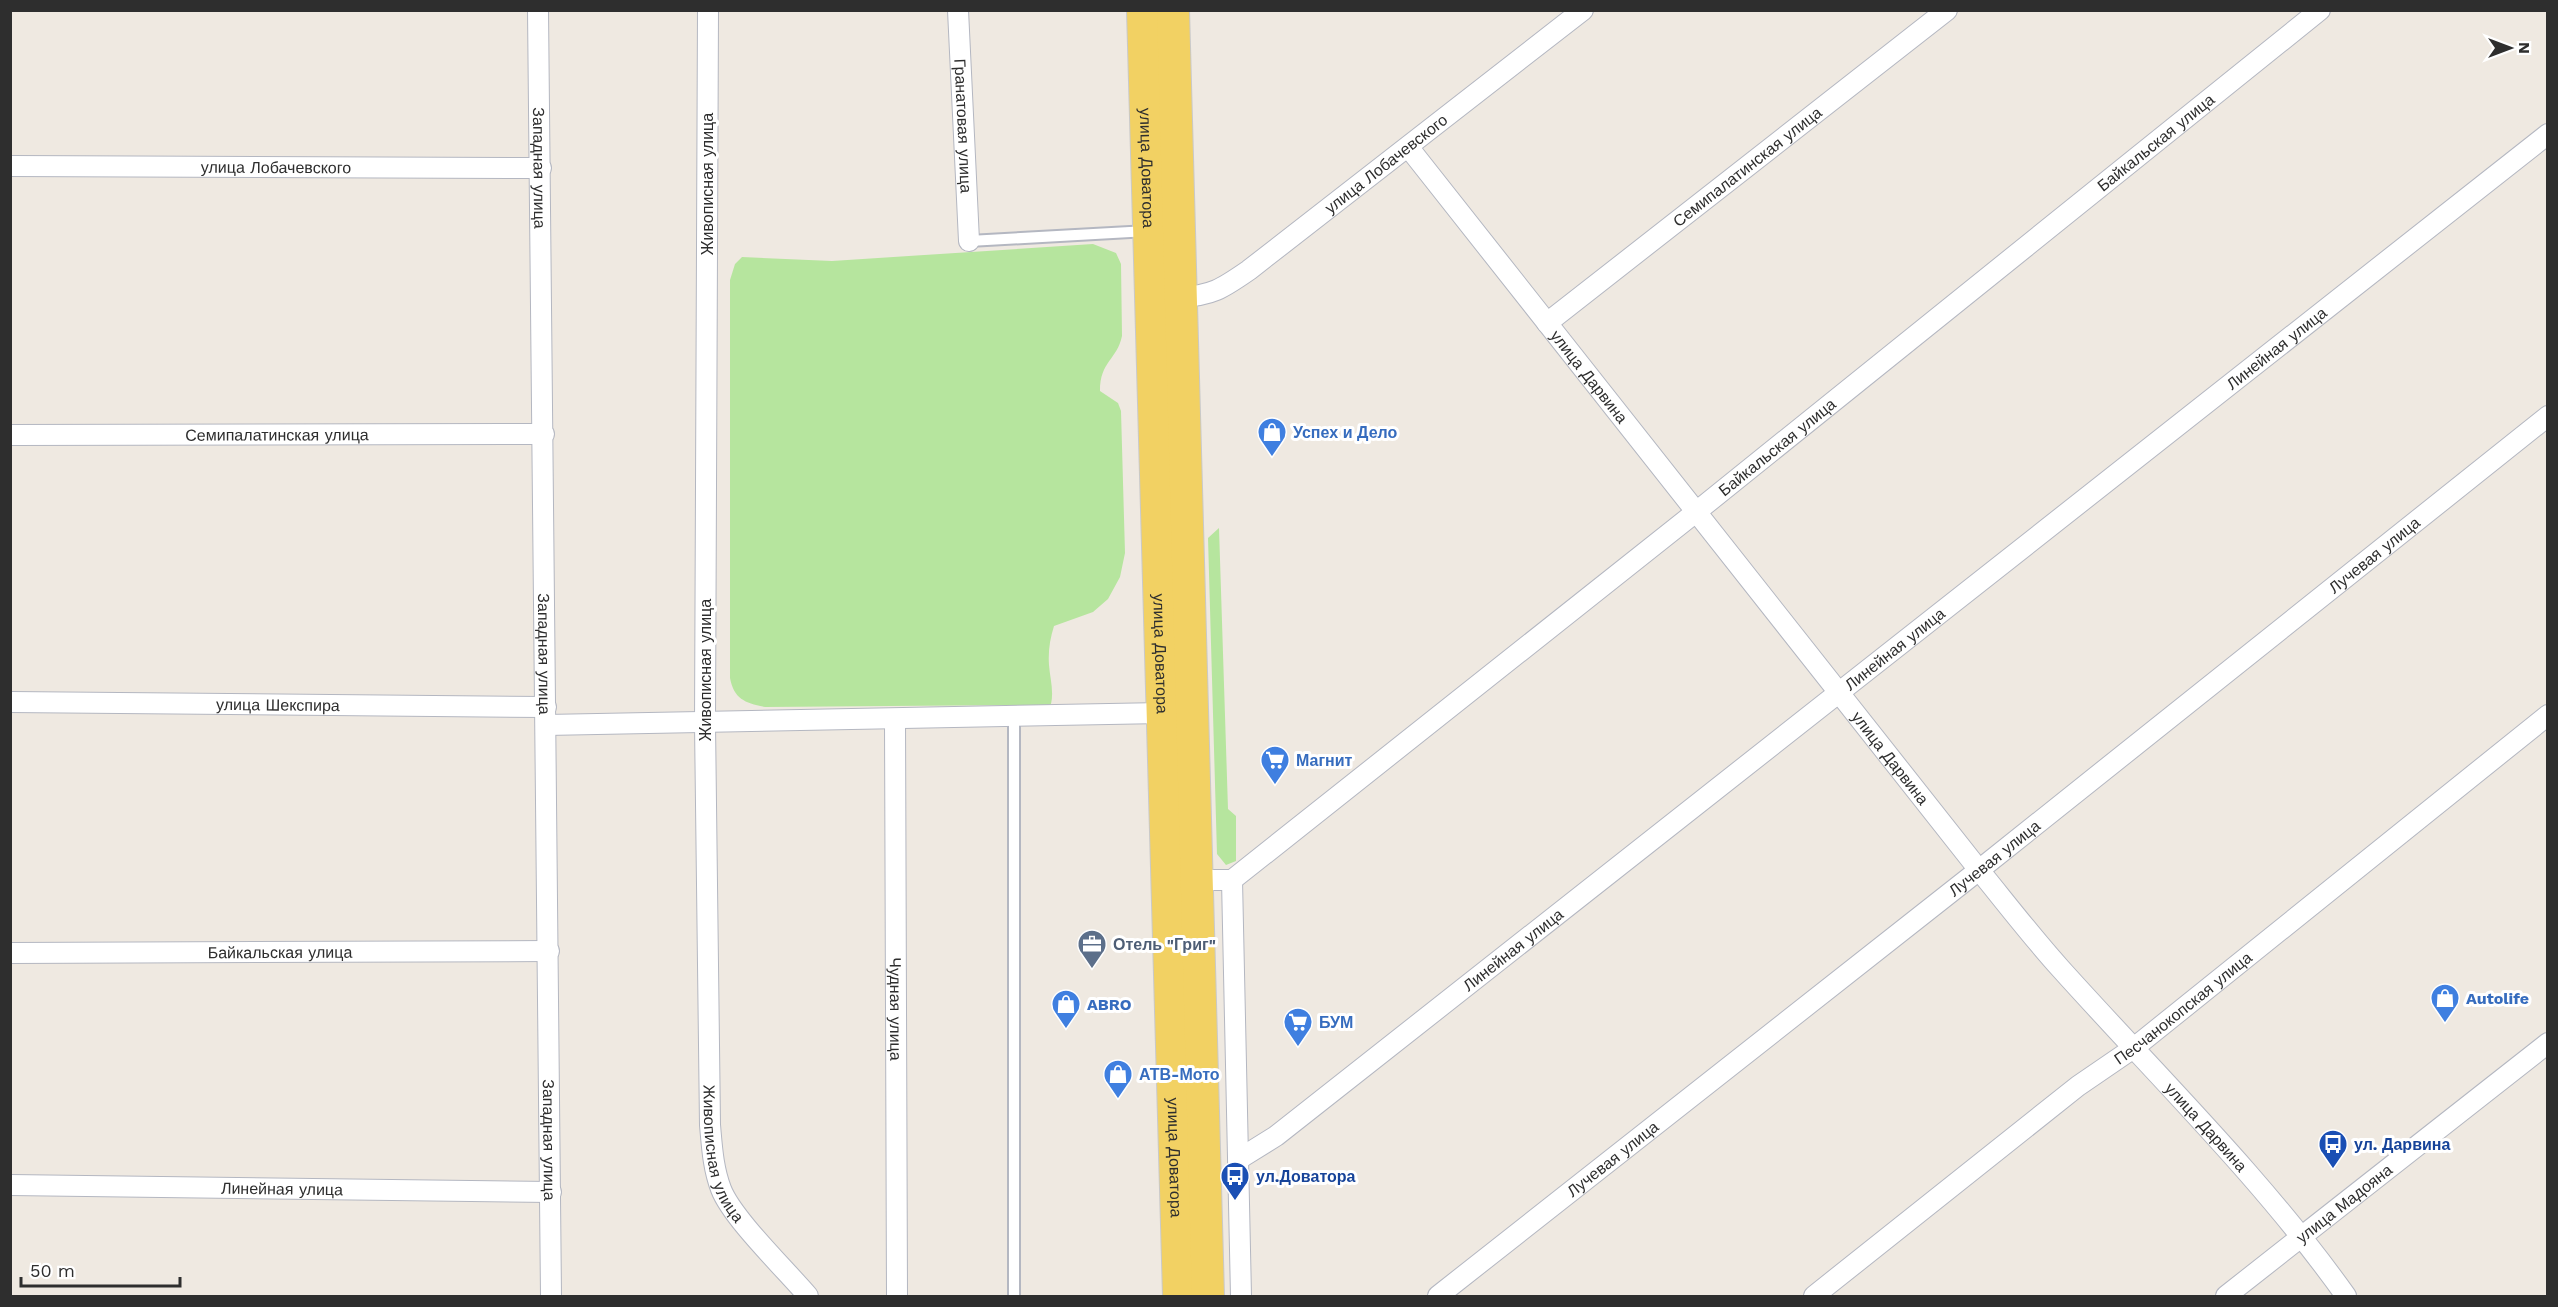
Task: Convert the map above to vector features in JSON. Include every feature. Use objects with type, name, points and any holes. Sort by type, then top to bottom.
[{"type":"main road","name":"улица Доватора","points":[[1143,10],[1179,1296]]},
{"type":"main road","name":"улица Доватора","points":[[1173,10],[1209,1296]]},
{"type":"street","name":"Западная улица","points":[[538,10],[549,951],[550,1296]]},
{"type":"street","name":"Живописная улица","points":[[708,10],[705,724],[710,1125],[714,1161],[722,1191],[733,1210],[808,1296]]},
{"type":"street","name":"Гранатовая улица","points":[[958,10],[969,241]]},
{"type":"street","name":"улица Лобачевского","points":[[1180,297],[1204,296],[1218,291],[1408,148],[1583,10]]},
{"type":"street","name":"Семипалатинская улица","points":[[1547,323],[1947,10]]},
{"type":"street","name":"Байкальская улица","points":[[1232,880],[1696,512],[2320,10]]},
{"type":"street","name":"Линейная улица","points":[[1239,1160],[1295,1121],[2547,134]]},
{"type":"street","name":"улица Дарвина","points":[[1408,148],[1840,691],[1979,870],[2059,967],[2134,1047],[2303,1236],[2346,1296]]},
{"type":"street","name":"улица Лобачевского","points":[[10,165],[541,168]]},
{"type":"street","name":"Лучевая улица","points":[[1438,1296],[1979,870],[2547,416]]},
{"type":"street","name":"Семипалатинская улица","points":[[10,435],[544,434]]},
{"type":"street","name":"улица Шекспира","points":[[10,702],[546,716],[705,724],[1162,713]]},
{"type":"street","name":"Песчанокопская улица","points":[[1814,1296],[2079,1086],[2134,1047],[2547,715]]},
{"type":"street","name":"Чудная улица","points":[[895,719],[897,1296]]},
{"type":"street","points":[[1197,880],[1232,880],[1241,1296]]},
{"type":"street","name":"Байкальская улица","points":[[10,953],[549,951]]},
{"type":"street","name":"улица Мадояна","points":[[2226,1296],[2547,1043]]},
{"type":"street","name":"Линейная улица","points":[[10,1185],[551,1192]]},
{"type":"lane","points":[[969,241],[1148,231]]},
{"type":"lane","points":[[1014,716],[1014,1296]]},
{"type":"green space","points":[[1093,244],[1116,253],[1121,264],[1122,336],[1120,344],[1103,373],[1100,391],[1118,403],[1121,411],[1125,553],[1120,577],[1108,599],[1093,612],[1054,626],[1049,655],[1051,704],[1044,707],[1017,705],[765,707],[742,699],[734,691],[730,678],[730,280],[735,264],[742,257],[832,261]]},
{"type":"green space","points":[[1219,528],[1228,809],[1236,816],[1236,861],[1226,865],[1217,854],[1208,538]]},
{"type":"place","name":"Успех и Дело","points":[[1272,458]]},
{"type":"place","name":"Магнит","points":[[1275,786]]},
{"type":"place","name":"Отель \"Григ\"","points":[[1092,970]]},
{"type":"place","name":"Autolife","points":[[2445,1024]]},
{"type":"place","name":"ABRO","points":[[1066,1030]]},
{"type":"place","name":"БУМ","points":[[1298,1048]]},
{"type":"place","name":"АТВ-Мото","points":[[1118,1100]]},
{"type":"place","name":"ул. Дарвина","points":[[2333,1170]]},
{"type":"place","name":"ул.Доватора","points":[[1235,1202]]}]
